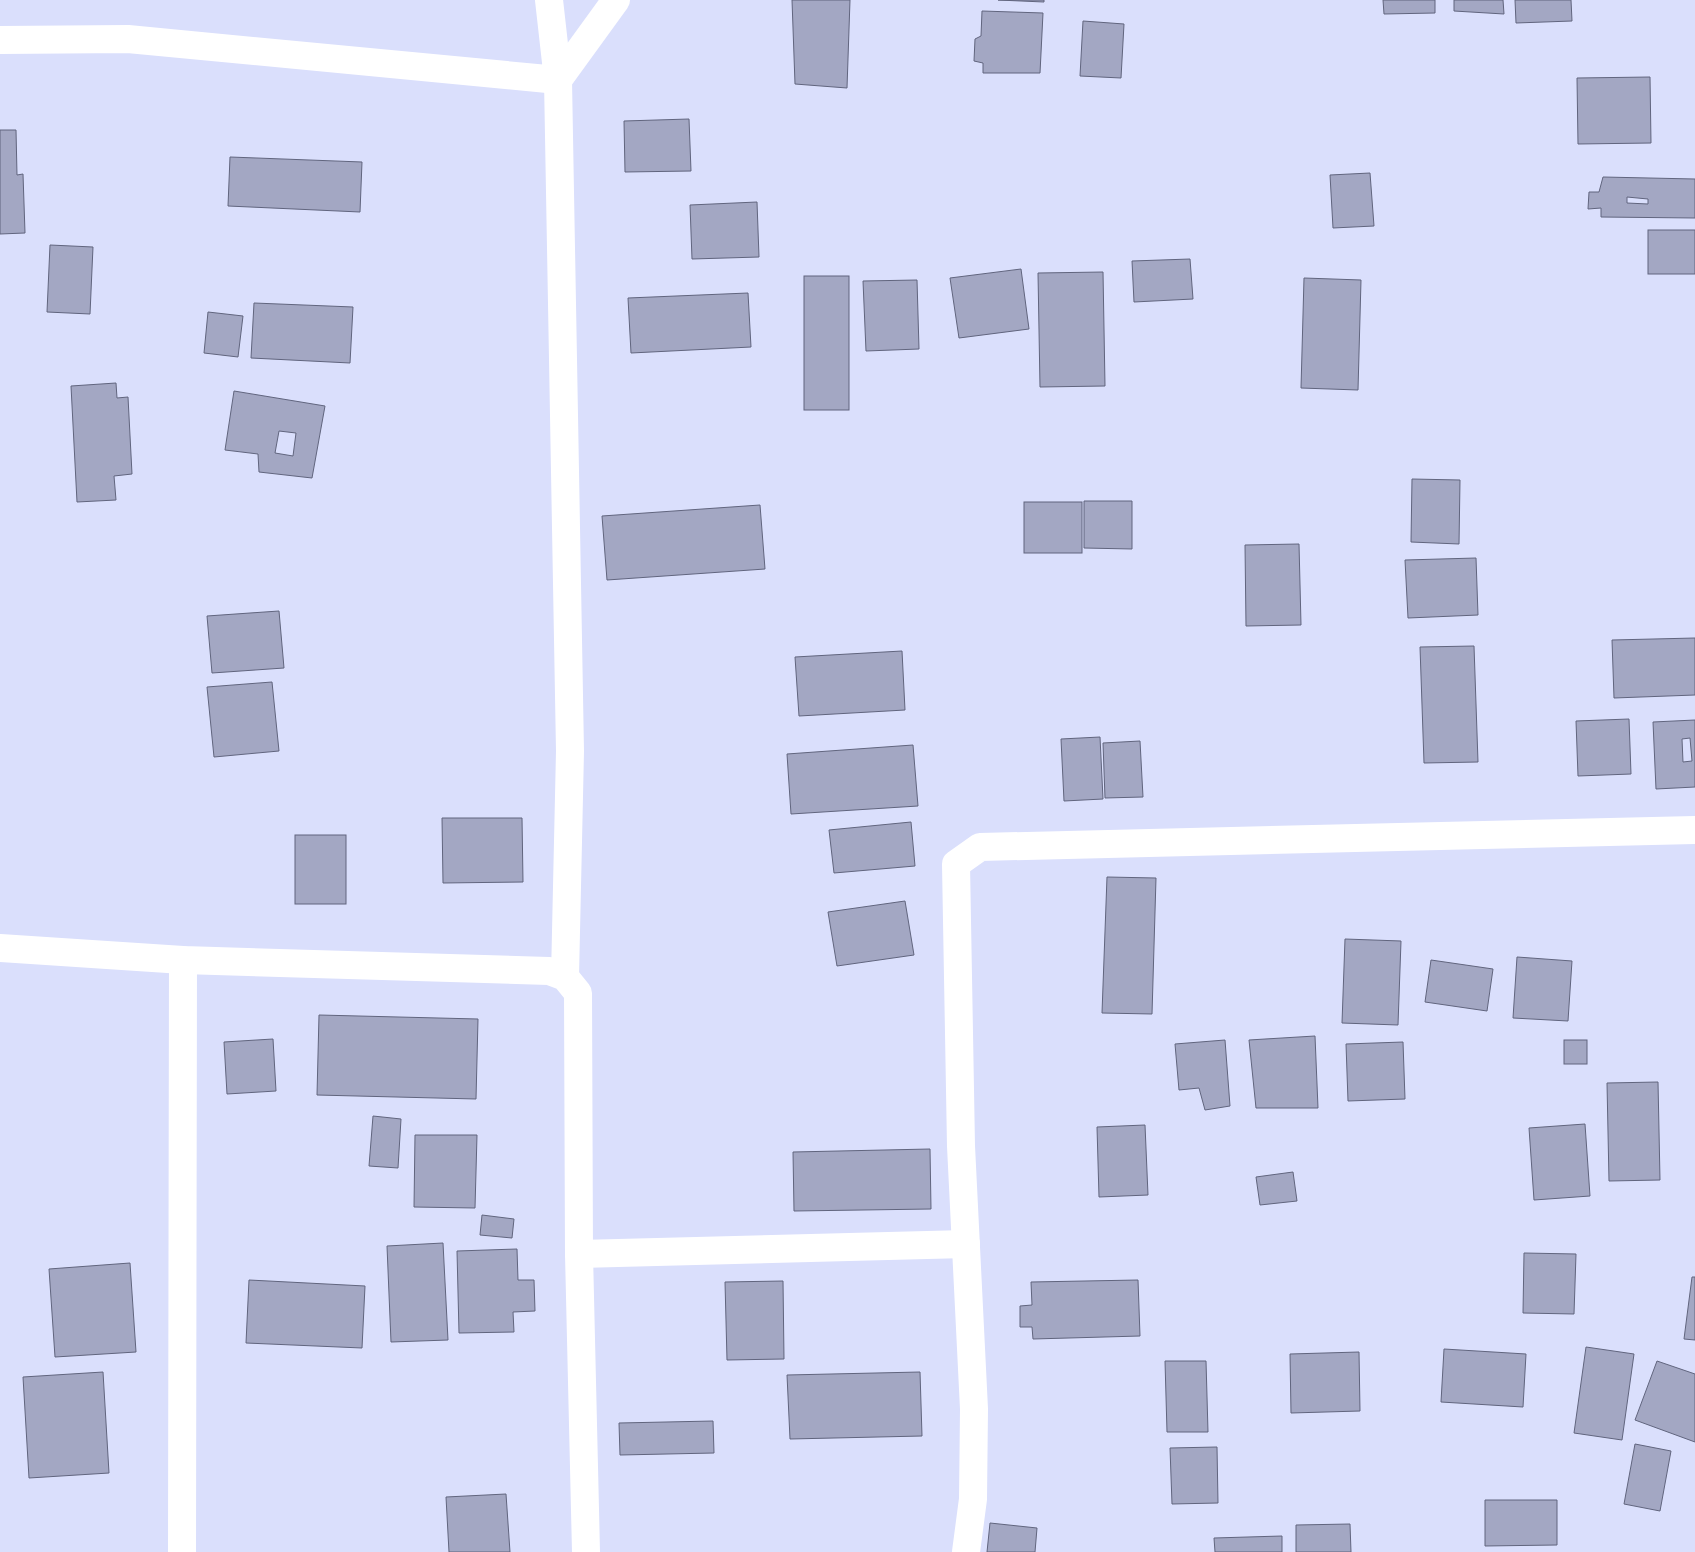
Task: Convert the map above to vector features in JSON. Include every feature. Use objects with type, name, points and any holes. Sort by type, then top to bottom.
[{"type":"street","points":[[549,0],[558,80],[570,751],[565,977]]},
{"type":"street","points":[[558,80],[616,0]]},
{"type":"street","points":[[0,40],[128,39],[558,80]]},
{"type":"street","points":[[966,1552],[973,1499],[974,1409],[966,1244],[954,881],[956,864],[980,847],[1695,830]]},
{"type":"street","points":[[0,948],[183,960],[549,971],[565,977],[578,993],[579,1254],[586,1552]]},
{"type":"street","points":[[182,1552],[183,960]]},
{"type":"street","points":[[579,1254],[966,1244]]},
{"type":"building","points":[[792,0],[850,0],[847,88],[795,84]]},
{"type":"building","points":[[998,0],[1044,0],[1044,2]]},
{"type":"building","points":[[1383,0],[1435,0],[1435,13],[1384,14]]},
{"type":"building","points":[[1454,0],[1503,0],[1504,14],[1454,11]]},
{"type":"building","points":[[1515,0],[1571,0],[1572,21],[1516,23]]},
{"type":"building","points":[[982,11],[1043,13],[1040,73],[983,73],[983,63],[974,61],[975,39],[981,36]]},
{"type":"building","points":[[1083,21],[1124,24],[1121,78],[1080,76]]},
{"type":"building","points":[[1650,77],[1651,143],[1578,144],[1577,78]]},
{"type":"building","points":[[689,119],[691,171],[625,172],[624,121]]},
{"type":"building","points":[[0,130],[16,130],[17,175],[23,174],[25,233],[0,234]]},
{"type":"building","points":[[230,157],[362,162],[360,212],[228,206]]},
{"type":"building","points":[[1370,173],[1374,226],[1333,228],[1330,175]]},
{"type":"building","points":[[1603,177],[1695,179],[1695,218],[1601,217],[1601,208],[1588,209],[1589,192],[1599,192]],"holes":[[[1627,197],[1648,199],[1648,204],[1627,203]]]},
{"type":"building","points":[[757,202],[759,257],[692,259],[690,205]]},
{"type":"building","points":[[1648,230],[1695,230],[1695,274],[1648,274]]},
{"type":"building","points":[[50,245],[93,247],[90,314],[47,312]]},
{"type":"building","points":[[1190,259],[1193,299],[1134,302],[1132,261]]},
{"type":"building","points":[[1021,269],[1029,329],[959,338],[950,278]]},
{"type":"building","points":[[1103,272],[1105,386],[1040,387],[1038,273]]},
{"type":"building","points":[[804,276],[849,276],[849,410],[804,410]]},
{"type":"building","points":[[1304,278],[1361,280],[1358,390],[1301,388]]},
{"type":"building","points":[[917,280],[919,349],[866,351],[863,281]]},
{"type":"building","points":[[748,293],[751,347],[631,353],[628,298]]},
{"type":"building","points":[[254,303],[353,307],[350,363],[251,358]]},
{"type":"building","points":[[208,312],[243,316],[238,357],[204,353]]},
{"type":"building","points":[[116,383],[117,398],[128,397],[132,474],[114,476],[116,500],[77,502],[71,386]]},
{"type":"building","points":[[234,391],[325,406],[312,478],[259,472],[258,454],[225,450]],"holes":[[[279,431],[296,433],[293,456],[275,453]]]},
{"type":"building","points":[[1412,479],[1460,480],[1459,544],[1411,542]]},
{"type":"building","points":[[1084,501],[1132,501],[1132,549],[1084,548]]},
{"type":"building","points":[[1024,502],[1082,502],[1082,553],[1024,553]]},
{"type":"building","points":[[760,505],[765,569],[607,580],[602,516]]},
{"type":"building","points":[[1299,544],[1301,625],[1246,626],[1245,545]]},
{"type":"building","points":[[1476,558],[1478,615],[1408,618],[1405,560]]},
{"type":"building","points":[[279,611],[284,668],[212,673],[207,616]]},
{"type":"building","points":[[1695,638],[1695,695],[1614,698],[1612,640]]},
{"type":"building","points":[[1474,646],[1478,762],[1424,763],[1420,647]]},
{"type":"building","points":[[902,651],[905,710],[799,716],[795,657]]},
{"type":"building","points":[[272,682],[279,751],[214,757],[207,687]]},
{"type":"building","points":[[1629,719],[1631,774],[1578,776],[1576,721]]},
{"type":"building","points":[[1695,720],[1695,787],[1656,789],[1653,722]],"holes":[[[1690,738],[1692,761],[1683,762],[1682,739]]]},
{"type":"building","points":[[1100,737],[1103,799],[1064,801],[1061,739]]},
{"type":"building","points":[[1140,741],[1143,797],[1105,798],[1103,743]]},
{"type":"building","points":[[913,745],[918,806],[791,814],[787,754]]},
{"type":"building","points":[[442,818],[522,818],[523,882],[443,883]]},
{"type":"building","points":[[911,822],[915,866],[834,873],[829,830]]},
{"type":"building","points":[[295,835],[346,835],[346,904],[295,904]]},
{"type":"building","points":[[1107,877],[1156,878],[1152,1014],[1102,1013]]},
{"type":"building","points":[[905,901],[914,955],[837,966],[828,912]]},
{"type":"building","points":[[1345,939],[1401,941],[1398,1025],[1342,1023]]},
{"type":"building","points":[[1517,957],[1572,961],[1568,1021],[1513,1018]]},
{"type":"building","points":[[1431,960],[1493,969],[1487,1011],[1425,1002]]},
{"type":"building","points":[[319,1015],[478,1019],[476,1099],[317,1095]]},
{"type":"building","points":[[1315,1036],[1318,1108],[1256,1108],[1249,1040]]},
{"type":"building","points":[[273,1039],[276,1091],[227,1094],[224,1042]]},
{"type":"building","points":[[1225,1040],[1230,1106],[1205,1110],[1199,1088],[1179,1090],[1175,1044]]},
{"type":"building","points":[[1564,1040],[1587,1040],[1587,1064],[1564,1064]]},
{"type":"building","points":[[1403,1042],[1405,1099],[1348,1101],[1346,1044]]},
{"type":"building","points":[[1658,1082],[1660,1180],[1609,1181],[1607,1083]]},
{"type":"building","points":[[373,1116],[401,1119],[398,1168],[369,1166]]},
{"type":"building","points":[[1585,1124],[1590,1196],[1534,1200],[1529,1128]]},
{"type":"building","points":[[1145,1125],[1148,1195],[1099,1197],[1097,1127]]},
{"type":"building","points":[[415,1135],[477,1135],[475,1208],[414,1207]]},
{"type":"building","points":[[930,1149],[931,1209],[794,1211],[793,1152]]},
{"type":"building","points":[[1293,1172],[1297,1201],[1260,1205],[1256,1177]]},
{"type":"building","points":[[482,1215],[514,1219],[512,1238],[480,1235]]},
{"type":"building","points":[[443,1243],[448,1340],[391,1342],[387,1246]]},
{"type":"building","points":[[517,1249],[518,1280],[534,1280],[535,1311],[513,1312],[514,1332],[459,1333],[457,1251]]},
{"type":"building","points":[[1524,1253],[1576,1254],[1574,1314],[1523,1313]]},
{"type":"building","points":[[130,1263],[136,1352],[55,1357],[49,1269]]},
{"type":"building","points":[[1692,1277],[1695,1277],[1695,1340],[1684,1339]]},
{"type":"building","points":[[249,1280],[365,1286],[362,1348],[246,1343]]},
{"type":"building","points":[[1138,1280],[1140,1336],[1033,1339],[1032,1327],[1020,1327],[1020,1306],[1032,1305],[1031,1282]]},
{"type":"building","points":[[783,1281],[784,1359],[727,1360],[725,1282]]},
{"type":"building","points":[[1586,1347],[1634,1354],[1622,1440],[1574,1433]]},
{"type":"building","points":[[1444,1349],[1526,1354],[1523,1407],[1441,1402]]},
{"type":"building","points":[[1359,1352],[1360,1411],[1291,1413],[1290,1354]]},
{"type":"building","points":[[1165,1361],[1206,1361],[1208,1432],[1167,1432]]},
{"type":"building","points":[[1657,1361],[1695,1374],[1695,1442],[1635,1420]]},
{"type":"building","points":[[103,1372],[109,1473],[29,1478],[23,1377]]},
{"type":"building","points":[[920,1372],[922,1436],[790,1439],[787,1375]]},
{"type":"building","points":[[713,1421],[714,1453],[620,1455],[619,1423]]},
{"type":"building","points":[[1635,1444],[1671,1451],[1660,1511],[1624,1504]]},
{"type":"building","points":[[1217,1447],[1218,1503],[1172,1504],[1170,1448]]},
{"type":"building","points":[[506,1494],[510,1552],[449,1552],[446,1497]]},
{"type":"building","points":[[1485,1500],[1557,1500],[1557,1545],[1485,1546]]},
{"type":"building","points":[[990,1523],[1037,1528],[1035,1552],[987,1552]]},
{"type":"building","points":[[1350,1524],[1351,1552],[1296,1552],[1296,1525]]},
{"type":"building","points":[[1282,1536],[1282,1552],[1215,1552],[1214,1538]]}]
